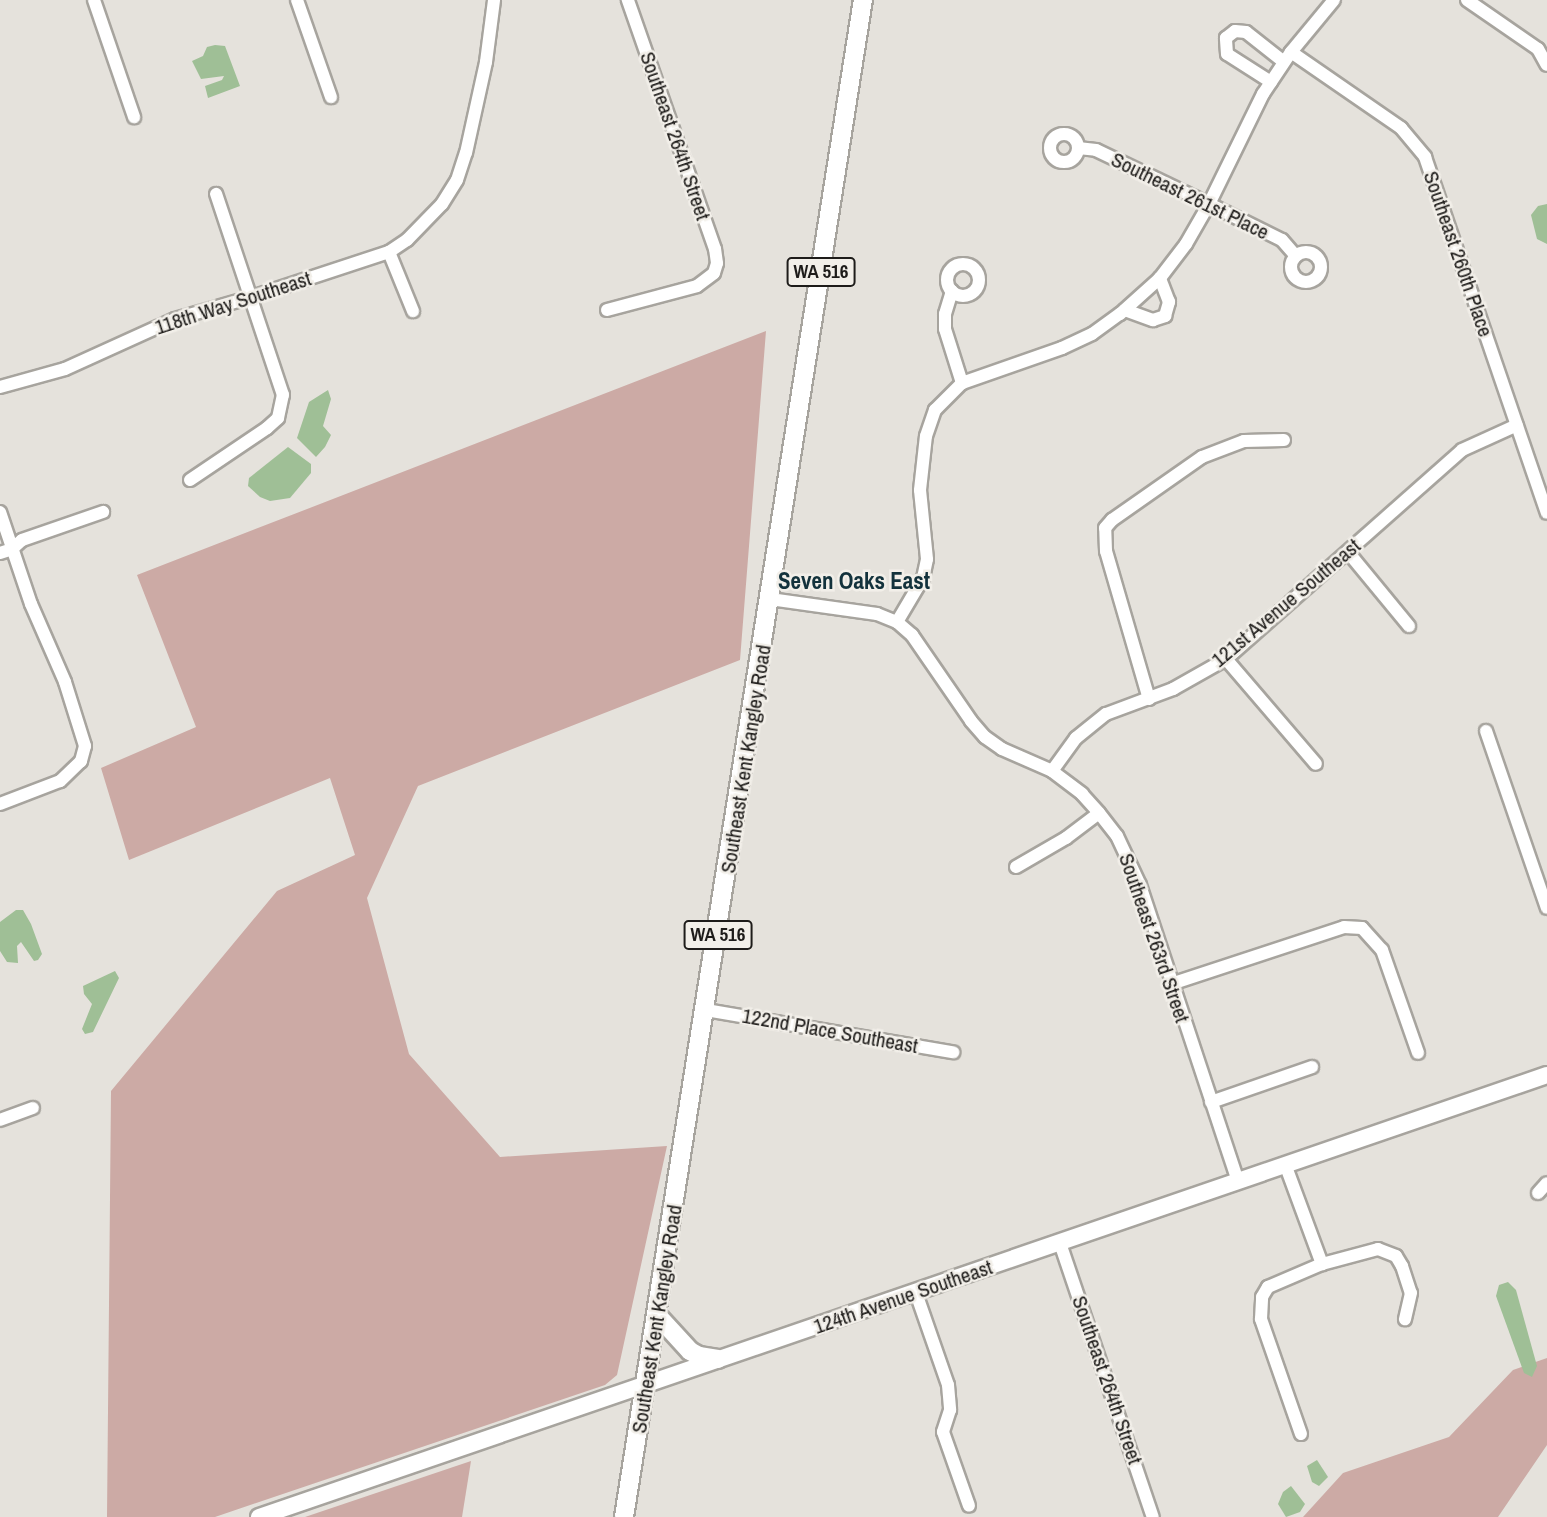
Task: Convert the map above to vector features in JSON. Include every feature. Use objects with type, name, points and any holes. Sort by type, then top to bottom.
[{"type":"main road","name":"Southeast Kent Kangley Road","points":[[624,1517],[863,0]]},
{"type":"main road","points":[[657,1315],[690,1351],[699,1356],[718,1359]]},
{"type":"street","points":[[94,0],[134,117]]},
{"type":"street","points":[[297,0],[331,97]]},
{"type":"street","name":"118th Way Southeast","points":[[0,387],[77,364],[175,318],[252,298],[389,252],[424,225],[457,180],[466,153],[483,75],[494,0]]},
{"type":"street","name":"Southeast 264th Street","points":[[607,310],[697,286],[714,273],[715,248],[628,0]]},
{"type":"street","points":[[770,598],[877,614],[897,622],[919,588],[927,559],[920,508],[926,436],[935,410],[962,383],[1062,348],[1092,334],[1125,310],[1160,278],[1186,244],[1209,204],[1271,82],[1334,0]]},
{"type":"street","points":[[1467,0],[1542,46],[1547,65]]},
{"type":"street","name":"Southeast 260th Place","points":[[1271,82],[1227,54],[1226,37],[1235,31],[1246,32],[1288,57],[1401,128],[1424,157],[1547,513]]},
{"type":"street","name":"Southeast 261st Place","points":[[1078,148],[1096,150],[1282,240],[1296,256]]},
{"type":"street","points":[[190,480],[267,428],[278,418],[282,407],[282,385],[216,194]]},
{"type":"street","points":[[389,252],[413,311]]},
{"type":"street","points":[[1125,310],[1153,320],[1166,316],[1170,302],[1160,278]]},
{"type":"street","points":[[952,291],[945,314],[945,330],[962,383]]},
{"type":"street","name":"121st Avenue Southeast","points":[[1052,771],[1090,725],[1107,714],[1196,678],[1226,659],[1462,450],[1517,425]]},
{"type":"street","points":[[1149,699],[1106,551],[1105,528],[1112,520],[1202,457],[1244,441],[1284,440]]},
{"type":"street","points":[[0,512],[6,551],[69,694],[85,746],[81,761],[60,781],[0,804]]},
{"type":"street","points":[[6,551],[22,540],[103,512]]},
{"type":"street","points":[[1348,552],[1409,626]]},
{"type":"street","name":"Southeast 263rd Street","points":[[897,622],[912,635],[985,737],[1002,749],[1052,771],[1082,794],[1117,836],[1131,863],[1238,1181]]},
{"type":"street","points":[[1226,659],[1316,764]]},
{"type":"street","points":[[1486,731],[1547,908]]},
{"type":"street","points":[[1016,867],[1066,838],[1099,813]]},
{"type":"street","points":[[1171,984],[1343,927],[1362,928],[1382,950],[1418,1053]]},
{"type":"street","name":"122nd Place Southeast","points":[[706,1010],[953,1052]]},
{"type":"street","points":[[1211,1102],[1312,1068]]},
{"type":"street","name":"124th Avenue Southeast","points":[[259,1517],[1547,1075]]},
{"type":"street","points":[[0,1120],[33,1108]]},
{"type":"street","points":[[1285,1164],[1322,1264]]},
{"type":"street","name":"Southeast 264th Street","points":[[1060,1243],[1153,1517]]},
{"type":"street","points":[[1301,1434],[1261,1319],[1262,1297],[1275,1282],[1322,1264],[1378,1249],[1396,1256],[1402,1266],[1410,1293],[1405,1318]]},
{"type":"street","points":[[916,1293],[948,1385],[950,1410],[943,1432],[969,1506]]},
{"type":"shaded area","points":[[225,46],[240,86],[208,98],[205,86],[222,80],[224,76],[201,79],[192,61],[203,56],[207,47]]},
{"type":"shaded area","points":[[1547,204],[1547,244],[1537,239],[1531,215],[1538,206]]},
{"type":"shaded area","points":[[766,331],[740,660],[418,786],[367,898],[409,1054],[500,1157],[667,1146],[617,1375],[605,1385],[215,1517],[107,1517],[111,1091],[277,891],[355,855],[330,778],[129,860],[101,768],[196,727],[137,575]]},
{"type":"shaded area","points":[[328,390],[331,399],[323,426],[331,435],[316,457],[297,438],[309,402]]},
{"type":"shaded area","points":[[288,447],[311,464],[311,473],[290,498],[270,501],[260,497],[248,486],[249,478]]},
{"type":"shaded area","points":[[16,910],[23,910],[31,924],[42,954],[38,960],[34,961],[21,942],[17,946],[18,963],[7,962],[0,951],[0,922]]},
{"type":"shaded area","points":[[115,971],[119,978],[93,1032],[85,1034],[82,1029],[92,1004],[84,994],[83,986]]},
{"type":"shaded area","points":[[1508,1282],[1516,1290],[1537,1366],[1532,1377],[1524,1373],[1496,1296],[1499,1285]]},
{"type":"shaded area","points":[[1547,1358],[1547,1445],[1498,1517],[1303,1517],[1343,1473],[1449,1437],[1513,1370]]},
{"type":"shaded area","points":[[1317,1460],[1328,1477],[1319,1486],[1312,1482],[1307,1466]]},
{"type":"shaded area","points":[[471,1461],[462,1517],[305,1517]]},
{"type":"shaded area","points":[[1291,1486],[1305,1504],[1300,1512],[1286,1517],[1278,1504],[1283,1492]]},
{"type":"district","name":"Seven Oaks East","points":[[854,581]]}]
